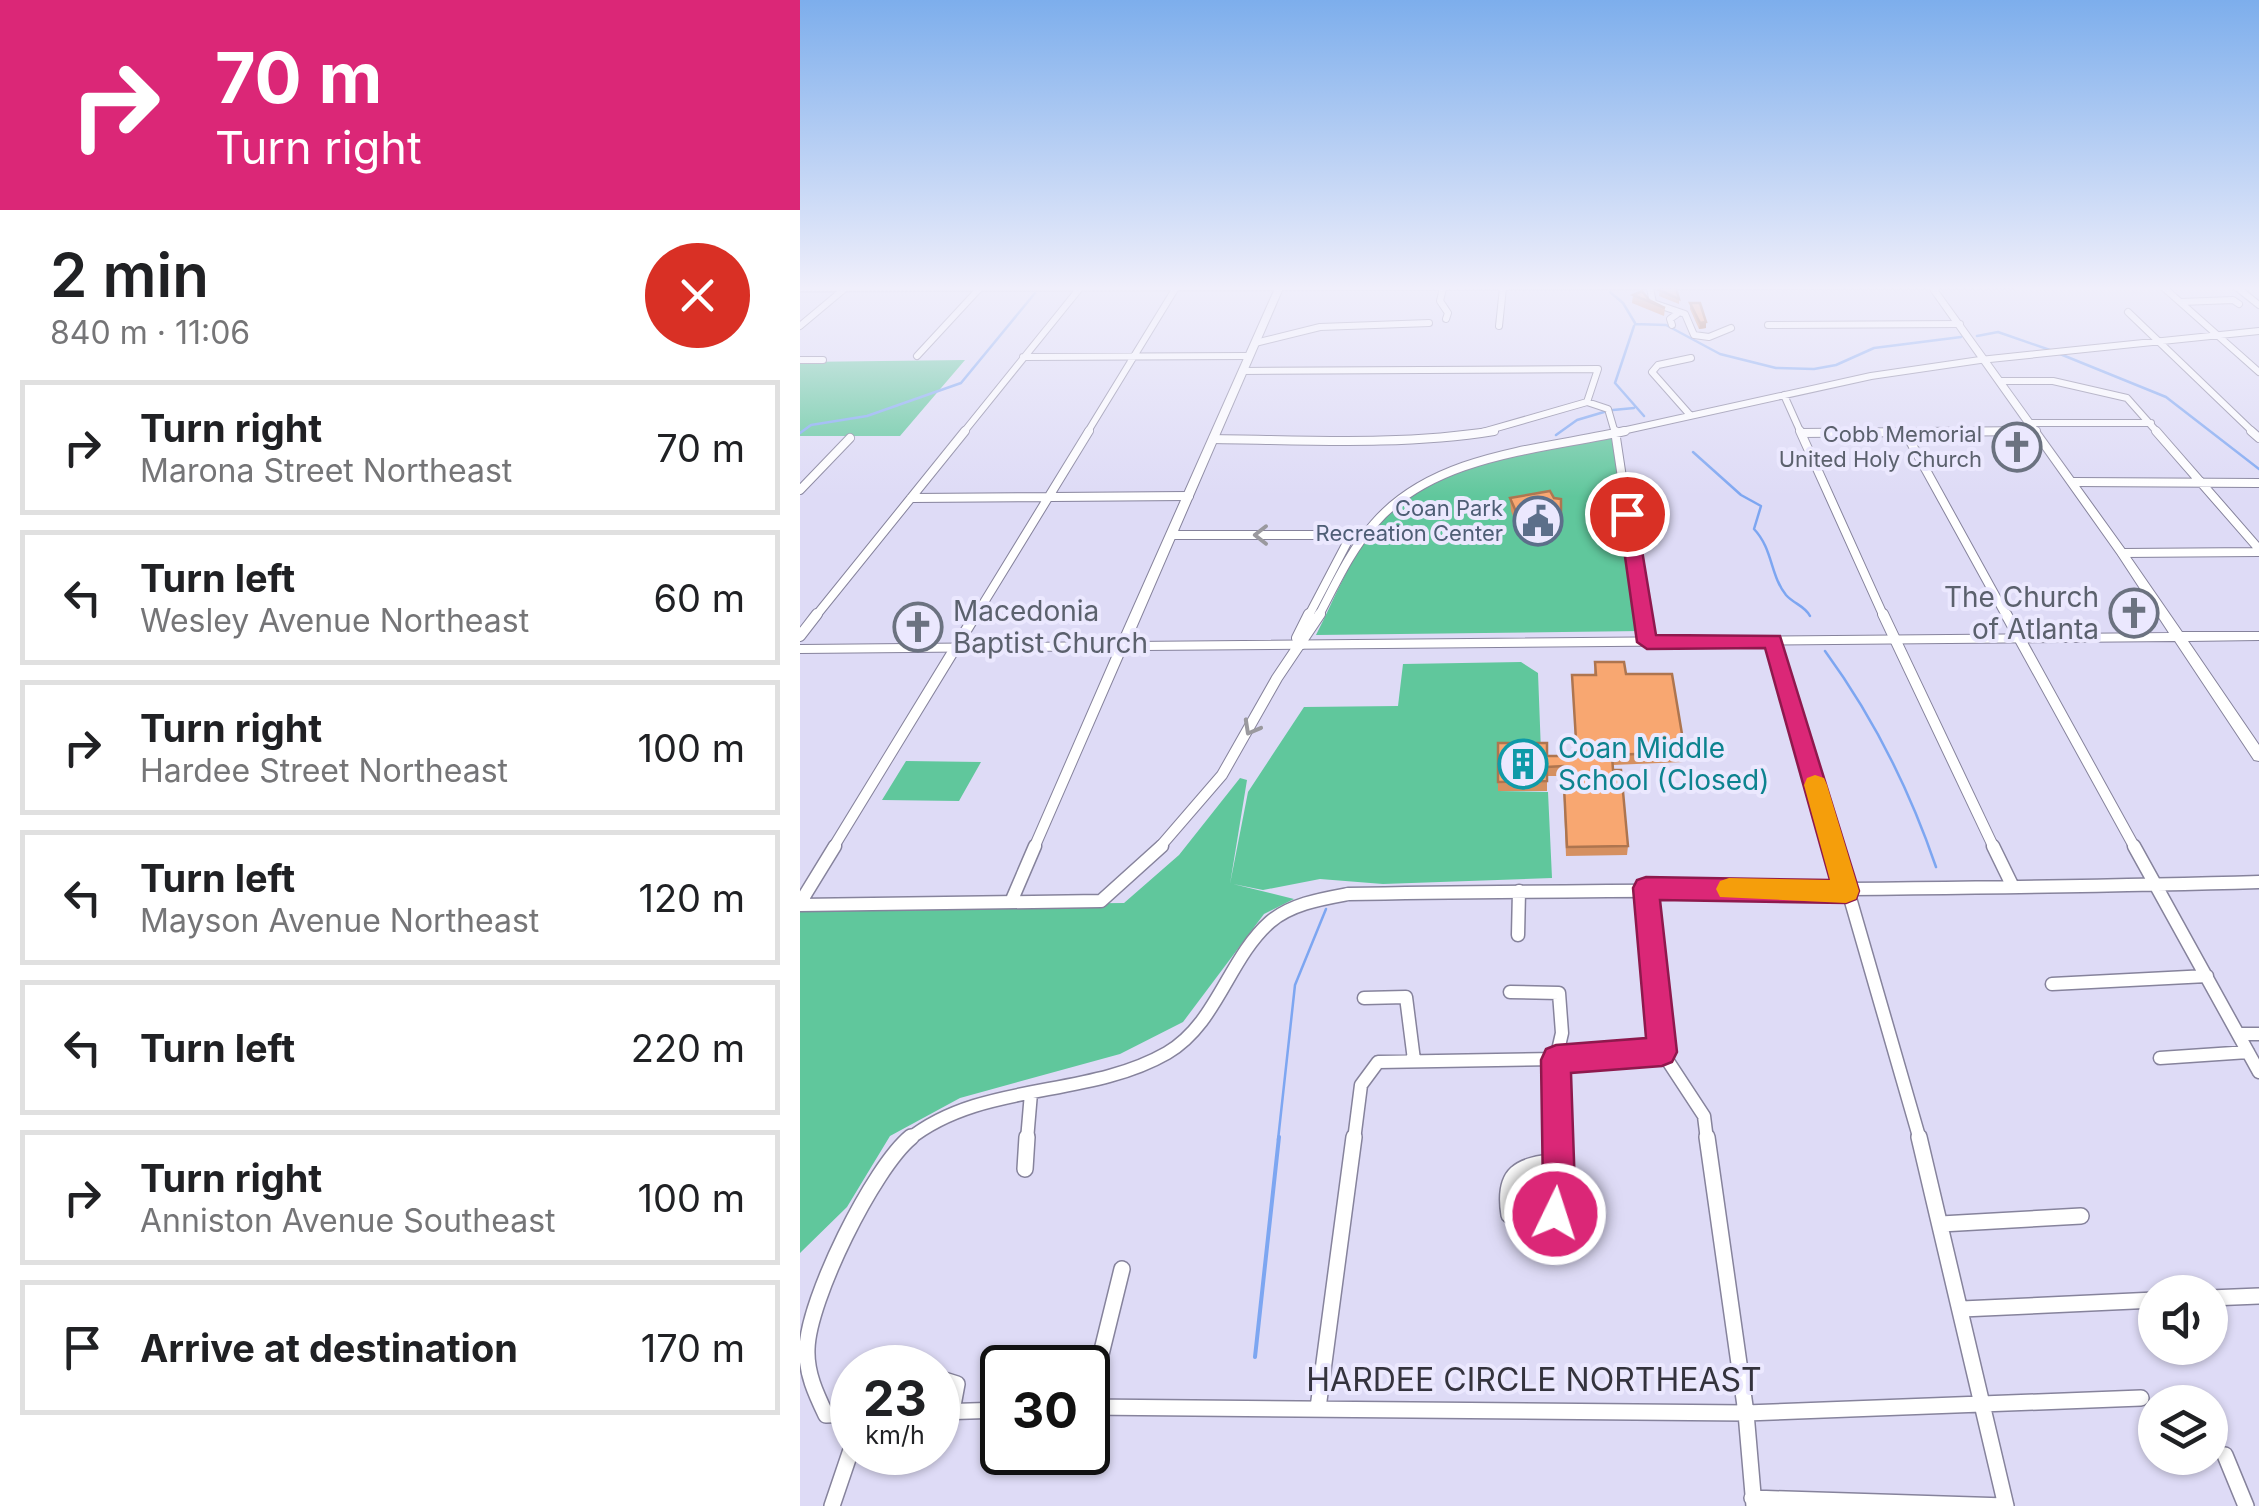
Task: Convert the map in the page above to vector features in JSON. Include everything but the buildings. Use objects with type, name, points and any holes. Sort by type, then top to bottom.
[{"type":"street","points":[[800,636],[1023,357],[1104,356]]},
{"type":"street","points":[[800,904],[1136,356]]},
{"type":"street","points":[[1011,902],[1248,356]]},
{"type":"street","points":[[1982,356],[2259,756]]},
{"type":"street","points":[[800,904],[1101,900],[1174,836],[1209,794],[1238,752],[1293,650],[1308,637],[1362,535],[1398,498],[1448,470],[1872,376],[2019,356]]},
{"type":"street","points":[[2173,356],[2259,438]]},
{"type":"street","points":[[1690,415],[1652,372],[1658,365],[1691,358]]},
{"type":"street","points":[[800,360],[823,360]]},
{"type":"street","points":[[1242,371],[1598,370],[1587,402]]},
{"type":"street","points":[[2000,381],[2053,380],[2127,398],[2259,550]]},
{"type":"street","points":[[1784,394],[2013,887]]},
{"type":"street","points":[[1213,439],[1362,441],[1456,436],[1504,429],[1587,402],[1608,409],[1615,432],[1647,642]]},
{"type":"street","points":[[1801,433],[2151,423]]},
{"type":"street","points":[[1905,432],[2259,1072]]},
{"type":"street","points":[[800,490],[850,438]]},
{"type":"street","points":[[2073,482],[2259,482]]},
{"type":"street","points":[[911,498],[1188,496]]},
{"type":"street","points":[[1172,535],[1351,535],[1298,636],[1300,645]]},
{"type":"street","points":[[2122,553],[2259,550]]},
{"type":"street","points":[[800,649],[2259,636]]},
{"type":"street","points":[[1646,888],[1662,1052],[1704,1116],[1746,1413],[1753,1502],[2006,1506],[1979,1403],[1962,1309],[1907,1092],[1773,640]]},
{"type":"street","points":[[830,1414],[807,1390],[802,1356],[806,1327],[859,1214],[904,1143],[929,1124],[1146,1062],[1184,1042],[1212,1007],[1266,922],[1305,900],[1348,894],[1646,888],[1846,891],[2259,882]]},
{"type":"street","points":[[1518,935],[1519,891]]},
{"type":"street","points":[[2052,984],[2207,976]]},
{"type":"street","points":[[1510,992],[1560,993],[1562,1033],[1556,1060],[1558,1161],[1555,1214],[1544,1225],[1526,1226],[1509,1215],[1508,1184],[1514,1172],[1530,1163],[1558,1161]]},
{"type":"street","points":[[1364,998],[1406,998],[1414,1060]]},
{"type":"street","points":[[2238,1034],[2259,1034]]},
{"type":"street","points":[[1318,1408],[1361,1085],[1378,1062],[1556,1060],[1662,1052]]},
{"type":"street","points":[[2160,1058],[2248,1052]]},
{"type":"street","points":[[1025,1170],[1031,1092]]},
{"type":"street","points":[[1941,1224],[2080,1216]]},
{"type":"street","points":[[1103,1345],[1122,1269]]},
{"type":"street","points":[[2228,1297],[2259,1296]]},
{"type":"street","points":[[1962,1309],[2138,1301]]},
{"type":"street","name":"HARDEE CIRCLE NORTHEAST","points":[[1110,1406],[1746,1413],[2138,1398]]},
{"type":"street","points":[[2228,1462],[2246,1506]]},
{"type":"street","points":[[832,1506],[843,1475]]},
{"type":"green space","points":[[965,360],[900,436],[800,436],[800,362]]},
{"type":"green space","points":[[1606,436],[1612,439],[1641,631],[1316,635],[1364,541],[1385,515],[1408,497],[1460,470],[1489,461]]},
{"type":"green space","points":[[1521,662],[1538,673],[1541,752],[1500,753],[1499,791],[1548,792],[1552,878],[1383,884],[1320,879],[1263,890],[1233,884],[1294,899],[1264,914],[1183,1022],[1120,1054],[960,1098],[890,1136],[847,1207],[800,1253],[800,906],[1124,903],[1179,855],[1240,778],[1247,780],[1230,884],[1248,792],[1304,707],[1398,706],[1403,664]]},
{"type":"green space","points":[[906,761],[981,762],[959,801],[882,800]]},
{"type":"waterway","points":[[800,433],[811,425],[867,416],[961,383],[983,356]]},
{"type":"waterway","points":[[1624,356],[1615,383],[1644,416]]},
{"type":"waterway","points":[[1729,356],[1776,368],[1814,369],[1855,356]]},
{"type":"waterway","points":[[2066,356],[2166,397],[2259,469]]},
{"type":"waterway","points":[[1613,410],[1634,408]]},
{"type":"waterway","points":[[1556,435],[1577,420],[1604,412]]},
{"type":"waterway","points":[[1693,452],[1741,495],[1761,506],[1754,529],[1786,595],[1810,616]]},
{"type":"waterway","points":[[1825,651],[1889,754],[1936,867]]},
{"type":"waterway","points":[[1278,1140],[1295,985],[1326,909]]},
{"type":"waterway","points":[[1255,1357],[1279,1137]]},
{"type":"slow traffic","points":[[1729,889],[1846,891],[1815,785]]},
{"type":"place","name":"Cobb Memorial United Holy Church","points":[[2017,447]]},
{"type":"place","name":"Coan Park Recreation Center","points":[[1538,521]]},
{"type":"place","name":"The Church of Atlanta","points":[[2134,613]]},
{"type":"place","name":"Macedonia Baptist Church","points":[[918,627]]},
{"type":"place","name":"Coan Middle School (Closed)","points":[[1523,764]]},
{"type":"route","points":[[1555,1214],[1559,1190],[1556,1060],[1662,1052],[1646,888],[1846,891],[1773,640],[1647,642],[1627,514]]}]
